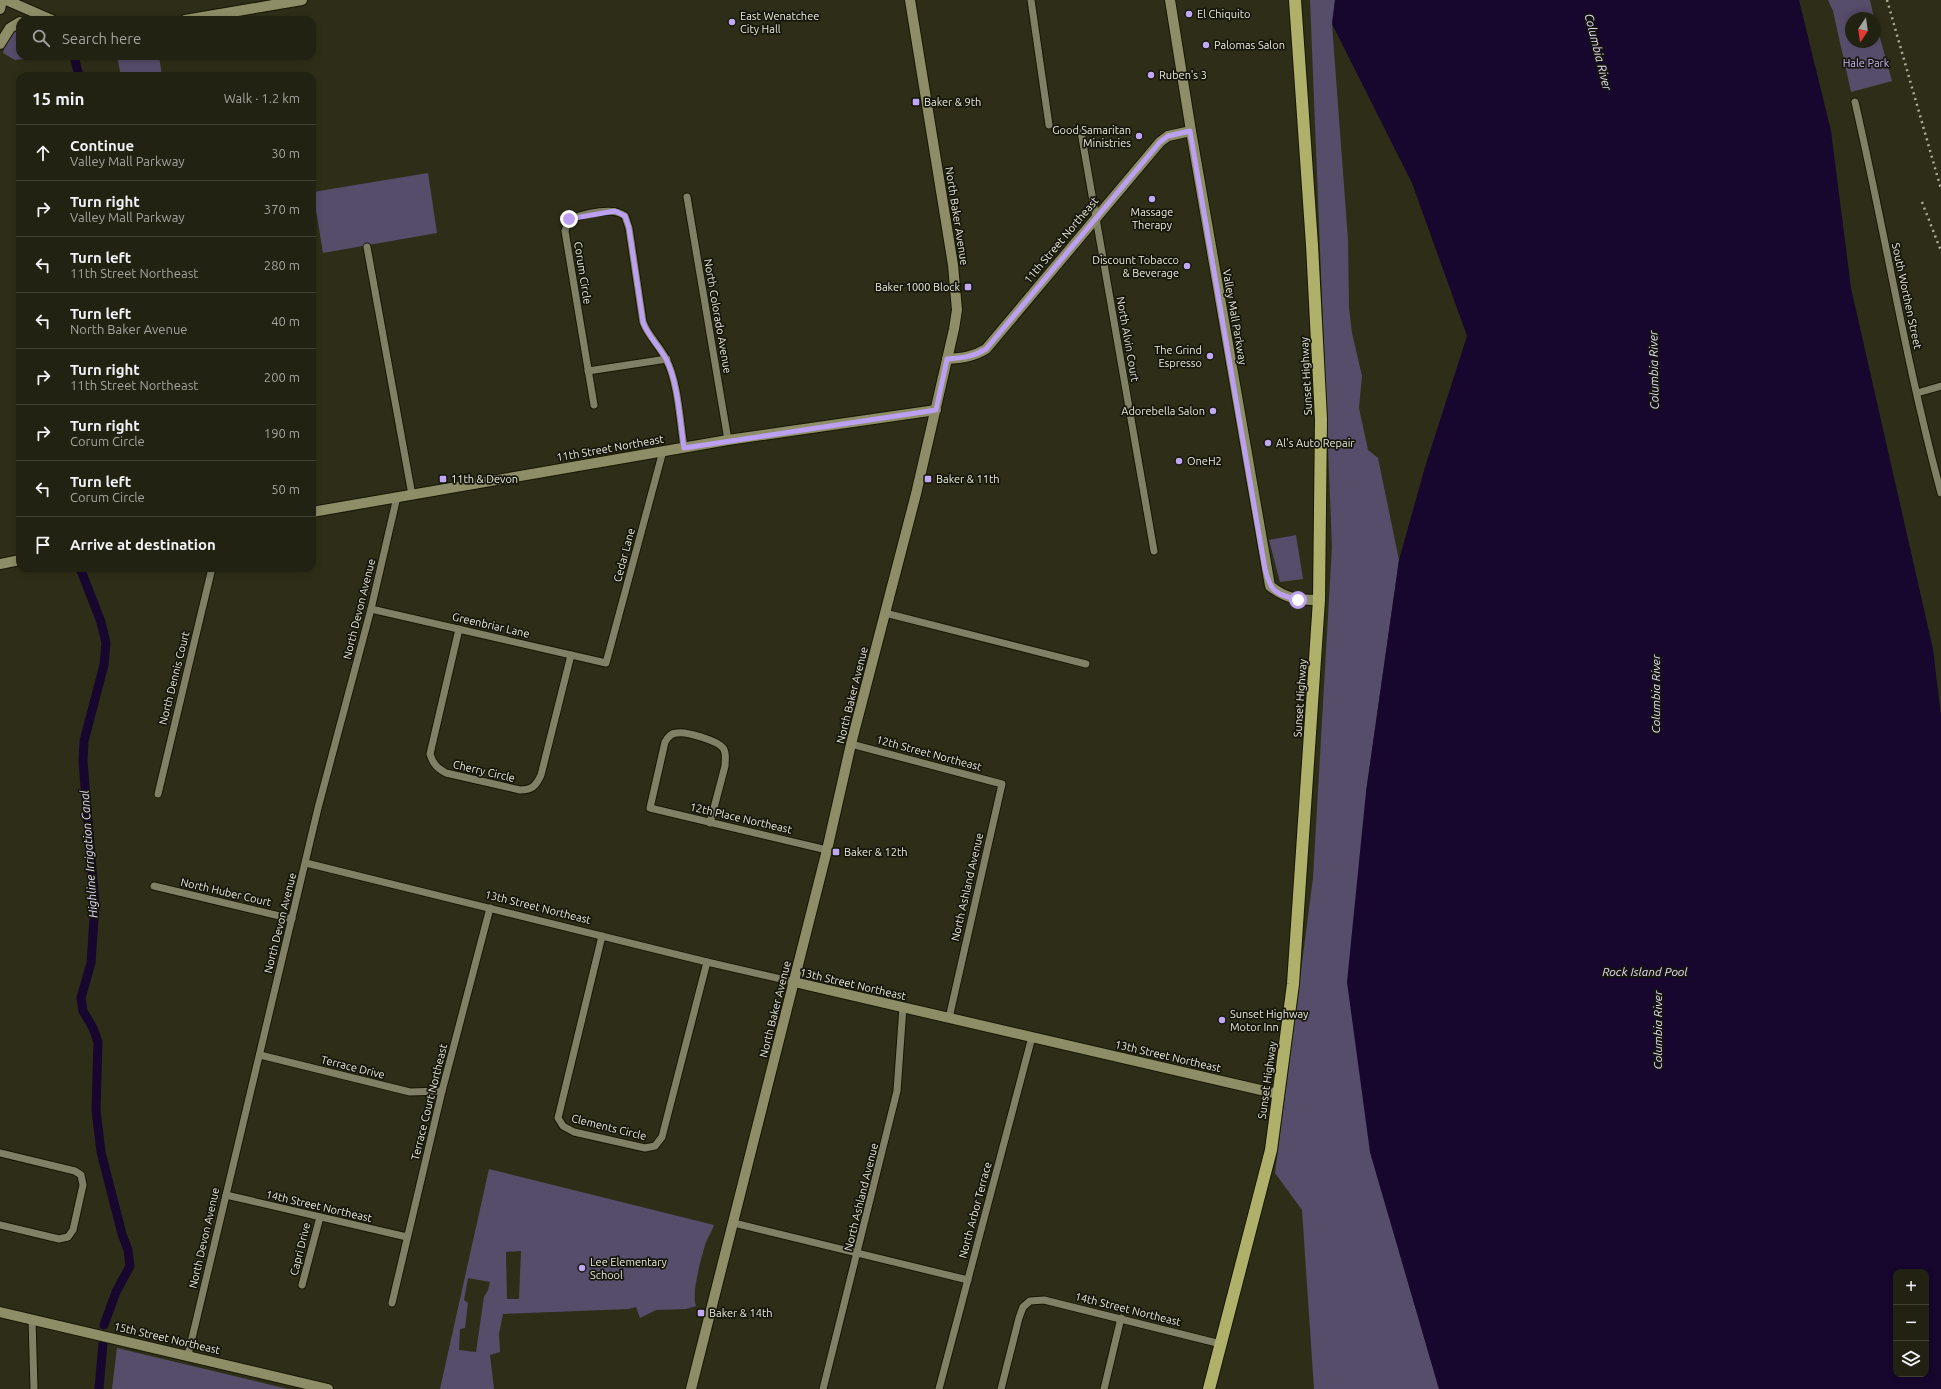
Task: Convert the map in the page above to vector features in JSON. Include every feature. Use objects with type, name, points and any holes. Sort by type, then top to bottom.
[{"type":"highway","name":"Sunset Highway","points":[[1209,1389],[1271,1150],[1293,984],[1319,600],[1321,418],[1312,245],[1295,0]]},
{"type":"main road","points":[[0,9],[2,0]]},
{"type":"main road","points":[[6,0],[43,16]]},
{"type":"main road","points":[[208,16],[302,0]]},
{"type":"main road","name":"North Baker Avenue","points":[[691,1389],[734,1223],[827,850],[851,744],[936,410],[957,310],[954,265],[910,0]]},
{"type":"main road","name":"Valley Mall Parkway","points":[[1170,0],[1190,131],[1270,586],[1280,595],[1298,600],[1319,600]]},
{"type":"main road","points":[[0,44],[10,28],[16,24]]},
{"type":"main road","name":"11th Street Northeast","points":[[947,359],[977,355],[986,349],[1096,216],[1160,142],[1168,136],[1190,131]]},
{"type":"main road","name":"11th Street Northeast","points":[[316,511],[728,440],[936,410]]},
{"type":"main road","points":[[0,564],[16,561]]},
{"type":"main road","name":"13th Street Northeast","points":[[794,982],[1278,1094]]},
{"type":"main road","name":"15th Street Northeast","points":[[0,1312],[328,1389]]},
{"type":"street","points":[[1031,0],[1049,125]]},
{"type":"street","name":"South Worthen Street","points":[[1855,102],[1917,393],[1941,493]]},
{"type":"street","name":"North Alvin Court","points":[[1081,132],[1154,551]]},
{"type":"street","name":"North Colorado Avenue","points":[[686,197],[728,440]]},
{"type":"street","name":"Corum Circle","points":[[594,405],[565,231],[569,219],[579,216],[615,211],[625,216],[629,228],[643,322],[646,330],[666,359],[676,391],[684,448]]},
{"type":"street","points":[[367,247],[412,494]]},
{"type":"street","points":[[588,372],[666,359]]},
{"type":"street","points":[[1917,393],[1941,386]]},
{"type":"street","name":"Cedar Lane","points":[[606,663],[663,451]]},
{"type":"street","name":"North Devon Avenue","points":[[188,1355],[318,808],[371,609],[397,497]]},
{"type":"street","name":"North Dennis Court","points":[[158,794],[211,572]]},
{"type":"street","name":"Greenbriar Lane","points":[[371,609],[606,663]]},
{"type":"street","points":[[885,613],[1086,664]]},
{"type":"street","name":"Cherry Circle","points":[[459,629],[430,754],[433,763],[439,769],[453,775],[520,790],[528,790],[534,787],[542,775],[571,655]]},
{"type":"street","name":"12th Place Northeast","points":[[710,823],[725,766],[726,757],[724,749],[719,744],[712,741],[676,732],[670,735],[665,742],[650,808],[710,823],[827,850]]},
{"type":"street","name":"12th Street Northeast","points":[[851,744],[1002,784]]},
{"type":"street","name":"North Ashland Avenue","points":[[949,1018],[1002,784]]},
{"type":"street","name":"13th Street Northeast","points":[[306,863],[794,982]]},
{"type":"street","name":"North Huber Court","points":[[154,886],[292,919]]},
{"type":"street","name":"Terrace Court Northeast","points":[[392,1303],[442,1091],[490,908]]},
{"type":"street","name":"Clements Circle","points":[[602,936],[558,1118],[563,1126],[574,1132],[645,1148],[655,1146],[662,1137],[707,962]]},
{"type":"street","name":"North Ashland Avenue","points":[[823,1389],[859,1252],[897,1091],[903,1008]]},
{"type":"street","name":"North Arbor Terrace","points":[[939,1389],[1032,1037]]},
{"type":"street","name":"Terrace Drive","points":[[260,1055],[410,1092],[442,1091]]},
{"type":"street","points":[[0,1153],[75,1171],[81,1175],[83,1184],[73,1230],[68,1237],[59,1239],[0,1225]]},
{"type":"street","name":"14th Street Northeast","points":[[226,1195],[407,1237]]},
{"type":"street","name":"Capri Drive","points":[[302,1285],[320,1217]]},
{"type":"street","points":[[734,1223],[859,1252],[968,1280]]},
{"type":"street","name":"14th Street Northeast","points":[[1001,1389],[1019,1318],[1023,1307],[1030,1301],[1044,1300],[1221,1344]]},
{"type":"street","points":[[1104,1389],[1121,1318]]},
{"type":"street","points":[[32,1319],[34,1389]]},
{"type":"green space","points":[[1310,0],[1335,0],[1332,24],[1348,240],[1349,308],[1352,333],[1362,376],[1359,408],[1368,450],[1378,458],[1399,560],[1366,792],[1370,1152],[1439,1389],[1314,1389],[1302,1210],[1275,1173],[1313,878],[1332,547]]},
{"type":"green space","name":"Hale Park","points":[[1828,0],[1870,0],[1873,12],[1845,12],[1845,48],[1881,48],[1881,42],[1892,81],[1851,92],[1833,11]]},
{"type":"green space","points":[[16,29],[16,60],[3,53],[8,35]]},
{"type":"green space","points":[[118,60],[160,60],[161,72],[120,72]]},
{"type":"green space","points":[[428,173],[437,233],[323,253],[316,210],[316,192]]},
{"type":"green space","points":[[1296,535],[1303,579],[1280,582],[1269,540]]},
{"type":"green space","points":[[489,1169],[714,1225],[706,1242],[699,1267],[695,1293],[696,1306],[686,1309],[656,1310],[640,1318],[636,1307],[629,1309],[503,1314],[499,1334],[500,1352],[490,1355],[494,1389],[440,1389]],"holes":[[[521,1251],[519,1299],[507,1299],[506,1252]],[[468,1278],[490,1282],[484,1297],[476,1352],[459,1350],[460,1329],[465,1328],[468,1303],[464,1300]]]},
{"type":"green space","points":[[117,1348],[288,1389],[112,1389]]},
{"type":"water","name":"Rock Island Pool","points":[[1335,0],[1799,0],[1831,131],[1851,288],[1933,649],[1941,716],[1941,1389],[1439,1389],[1370,1152],[1347,982],[1366,792],[1399,560],[1425,467],[1467,336],[1412,183],[1332,24]]},
{"type":"waterway","name":"Highline Irrigation Canal","points":[[75,60],[78,72]]},
{"type":"waterway","name":"Highline Irrigation Canal","points":[[82,572],[101,622],[106,643],[104,665],[84,741],[83,762],[95,904],[91,963],[81,998],[83,1011],[93,1028],[98,1042],[96,1110],[101,1152],[122,1234],[128,1250],[130,1266],[116,1292],[104,1325]]},
{"type":"waterway","name":"Highline Irrigation Canal","points":[[99,1389],[103,1343]]},
{"type":"railway","points":[[1887,0],[1941,189]]},
{"type":"railway","points":[[1922,202],[1941,251]]},
{"type":"place","name":"El Chiquito","points":[[1189,14]]},
{"type":"place","name":"East Wenatchee City Hall","points":[[732,22]]},
{"type":"place","name":"Palomas Salon","points":[[1206,45]]},
{"type":"place","name":"Ruben's 3","points":[[1151,75]]},
{"type":"place","name":"Baker & 9th","points":[[916,102]]},
{"type":"place","name":"Good Samaritan Ministries","points":[[1139,136]]},
{"type":"place","name":"Massage Therapy","points":[[1152,199]]},
{"type":"place","name":"Discount Tobacco & Beverage","points":[[1187,266]]},
{"type":"place","name":"Baker 1000 Block","points":[[968,287]]},
{"type":"place","name":"The Grind Espresso","points":[[1210,356]]},
{"type":"place","name":"Adorebella Salon","points":[[1213,411]]},
{"type":"place","name":"Al's Auto Repair","points":[[1268,443]]},
{"type":"place","name":"OneH2","points":[[1179,461]]},
{"type":"place","name":"11th & Devon","points":[[443,479]]},
{"type":"place","name":"Baker & 11th","points":[[928,479]]},
{"type":"place","name":"Baker & 12th","points":[[836,852]]},
{"type":"place","name":"Sunset Highway Motor Inn","points":[[1222,1020]]},
{"type":"place","name":"Lee Elementary School","points":[[582,1268]]},
{"type":"place","name":"Baker & 14th","points":[[701,1313]]},
{"type":"route","points":[[569,219],[579,216],[615,211],[620,212],[625,216],[629,228],[643,322],[646,330],[666,359],[672,375],[676,391],[684,448],[728,440],[936,410],[947,359],[977,355],[986,349],[1096,216],[1160,142],[1168,136],[1190,131],[1265,569],[1270,586],[1280,595],[1298,600]]},
{"type":"water label","name":"Columbia River","points":[[1598,52]]},
{"type":"water label","name":"Columbia River","points":[[1654,370]]},
{"type":"water label","name":"Columbia River","points":[[1656,694]]},
{"type":"water label","name":"Columbia River","points":[[1658,1030]]}]
